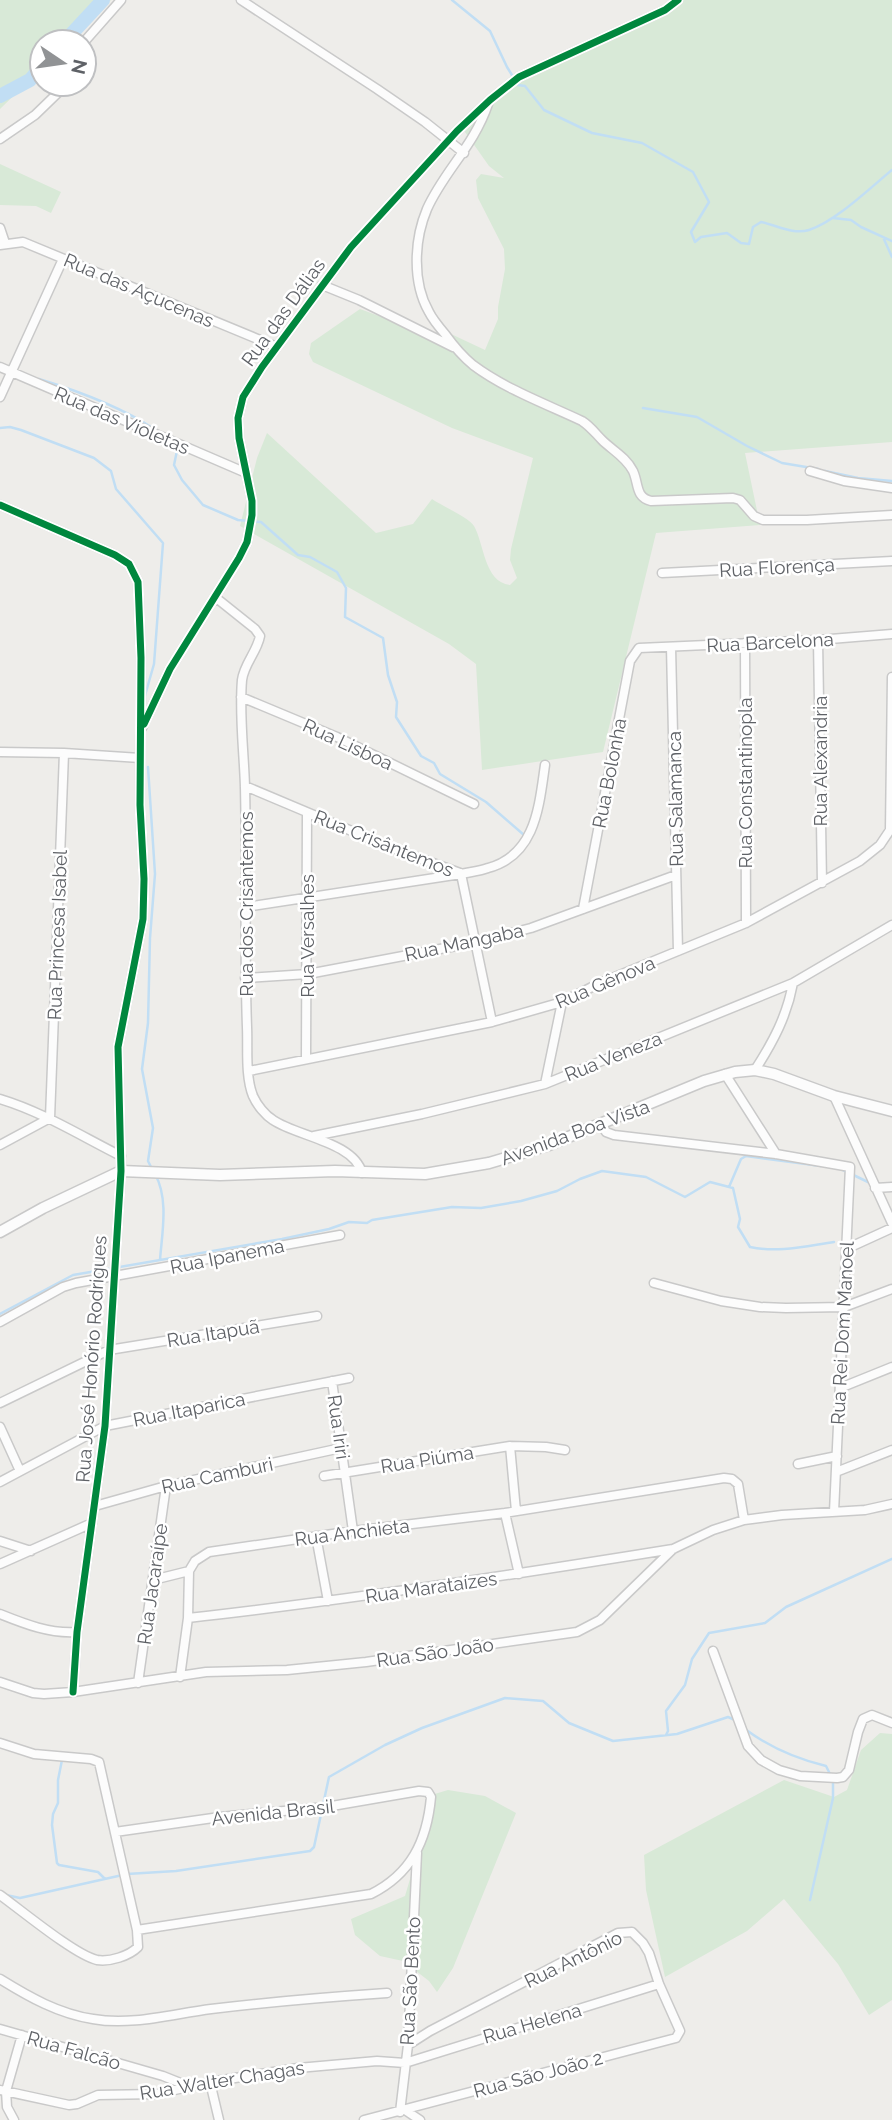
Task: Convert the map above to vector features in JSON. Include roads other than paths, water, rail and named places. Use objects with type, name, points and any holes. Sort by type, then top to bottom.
[{"type":"street","points":[[96,28],[121,0]]},
{"type":"street","points":[[241,0],[377,89],[464,153]]},
{"type":"street","name":"Rua das Dálias","points":[[140,734],[170,669],[247,542],[251,527],[252,501],[239,438],[240,408],[249,386],[276,347],[351,247],[457,131],[490,100],[515,80],[665,10],[678,0]]},
{"type":"street","points":[[0,139],[35,115],[53,98]]},
{"type":"street","points":[[490,100],[477,131],[428,207],[417,246],[424,302],[455,348],[494,379],[590,427],[625,460],[636,478],[642,499],[733,498],[745,504],[754,516],[763,520],[892,515]]},
{"type":"street","points":[[0,228],[2,244]]},
{"type":"street","name":"Rua das Açucenas","points":[[2,244],[23,242],[276,347]]},
{"type":"street","points":[[0,397],[64,258]]},
{"type":"street","points":[[323,285],[455,348]]},
{"type":"street","name":"Rua das Violetas","points":[[0,367],[244,471]]},
{"type":"street","points":[[810,471],[844,481],[892,488]]},
{"type":"street","points":[[0,505],[115,555],[129,564],[134,571],[138,582],[141,658],[140,734]]},
{"type":"street","name":"Rua Florença","points":[[662,573],[892,561]]},
{"type":"street","name":"Rua dos Crisântemos","points":[[215,597],[256,629],[260,636],[244,669],[241,697],[245,786],[245,978],[249,1071],[253,1095],[265,1113],[280,1124],[314,1136],[357,1161],[362,1172]]},
{"type":"street","name":"Rua Barcelona","points":[[647,647],[892,634]]},
{"type":"street","name":"Rua Alexandria","points":[[818,640],[822,883]]},
{"type":"street","name":"Rua Constantinopla","points":[[745,643],[746,923]]},
{"type":"street","name":"Rua Bolonha","points":[[583,909],[631,661],[639,648],[647,647]]},
{"type":"street","name":"Rua Salamanca","points":[[671,647],[678,951]]},
{"type":"street","name":"Rua Gênova","points":[[249,1071],[492,1021],[562,1002],[600,983],[746,923],[822,883],[873,852],[891,830],[892,677]]},
{"type":"street","name":"Rua Lisboa","points":[[241,697],[337,737],[474,804]]},
{"type":"street","name":"Rua José Honório Rodrigues","points":[[73,1692],[77,1632],[105,1426],[121,1171],[118,1047],[144,919],[140,734]]},
{"type":"street","points":[[0,752],[140,755]]},
{"type":"street","name":"Rua Princesa Isabel","points":[[50,1118],[64,753]]},
{"type":"street","points":[[246,907],[461,874],[488,869],[501,863],[511,857],[528,839],[538,812],[545,765]]},
{"type":"street","name":"Rua Crisântemos","points":[[245,786],[461,874],[492,1021]]},
{"type":"street","name":"Rua Versalhes","points":[[306,1059],[307,813]]},
{"type":"street","name":"Rua Mangaba","points":[[245,978],[308,974],[477,942],[531,929],[676,875]]},
{"type":"street","name":"Rua Veneza","points":[[314,1136],[422,1114],[545,1084],[793,983],[892,925]]},
{"type":"street","points":[[755,1070],[782,1023],[793,983]]},
{"type":"street","points":[[545,1084],[562,1002]]},
{"type":"street","name":"Avenida Boa Vista","points":[[121,1171],[220,1175],[335,1171],[425,1174],[462,1169],[549,1145],[725,1074],[755,1070],[774,1074],[834,1096],[892,1111]]},
{"type":"street","points":[[725,1074],[776,1154]]},
{"type":"street","points":[[834,1096],[892,1226],[846,1249]]},
{"type":"street","points":[[0,1099],[50,1118],[121,1156]]},
{"type":"street","points":[[0,1144],[50,1118]]},
{"type":"street","points":[[602,1125],[606,1132],[614,1135],[776,1154],[850,1167],[863,1162]]},
{"type":"street","name":"Rua Rei Dom Manoel","points":[[834,1512],[850,1167]]},
{"type":"street","points":[[0,1232],[121,1171]]},
{"type":"street","points":[[875,1188],[892,1186]]},
{"type":"street","name":"Rua Ipanema","points":[[0,1322],[63,1287],[340,1235]]},
{"type":"street","points":[[654,1283],[720,1301],[760,1307],[844,1307],[892,1289]]},
{"type":"street","name":"Rua Itapuã","points":[[109,1350],[317,1316]]},
{"type":"street","points":[[0,1403],[109,1350]]},
{"type":"street","points":[[840,1388],[892,1367]]},
{"type":"street","name":"Rua Itaparica","points":[[0,1482],[105,1426],[349,1378]]},
{"type":"street","name":"Rua Iriri","points":[[332,1381],[345,1473]]},
{"type":"street","points":[[0,1427],[20,1471]]},
{"type":"street","points":[[510,1446],[516,1511]]},
{"type":"street","name":"Rua Piúma","points":[[324,1476],[510,1446],[565,1450]]},
{"type":"street","name":"Rua Camburi","points":[[95,1506],[166,1486],[341,1448]]},
{"type":"street","points":[[836,1472],[892,1450]]},
{"type":"street","points":[[798,1464],[837,1456]]},
{"type":"street","points":[[345,1473],[353,1531]]},
{"type":"street","name":"Rua Anchieta","points":[[189,1571],[200,1556],[209,1552],[505,1513],[724,1478],[732,1479],[738,1484],[744,1520]]},
{"type":"street","name":"Rua Jacaraípe","points":[[138,1683],[166,1486]]},
{"type":"street","name":"Rua São João","points":[[0,1682],[33,1693],[73,1692],[206,1672],[287,1670],[366,1662],[578,1632],[600,1620],[673,1549],[713,1530],[744,1520],[865,1510],[892,1504]]},
{"type":"street","points":[[505,1513],[519,1574]]},
{"type":"street","points":[[0,1564],[92,1523]]},
{"type":"street","points":[[316,1536],[328,1601]]},
{"type":"street","points":[[0,1541],[31,1551]]},
{"type":"street","name":"Rua Marataízes","points":[[188,1618],[519,1574],[673,1549]]},
{"type":"street","points":[[153,1580],[189,1571],[188,1618],[180,1677]]},
{"type":"street","points":[[0,1614],[50,1631],[77,1632]]},
{"type":"street","points":[[713,1651],[748,1746],[761,1760],[779,1770],[800,1776],[843,1777],[849,1770],[863,1719],[872,1715],[892,1723]]},
{"type":"street","points":[[0,1744],[34,1754],[97,1760],[101,1766],[137,1930],[137,1949],[112,1960],[96,1959],[73,1947],[0,1895]]},
{"type":"street","name":"Avenida Brasil","points":[[115,1832],[220,1817],[326,1807],[419,1791],[430,1794]]},
{"type":"street","name":"Rua São Bento","points":[[403,2111],[417,1850],[431,1800],[430,1794]]},
{"type":"street","name":"Rua São Bento","points":[[137,1930],[371,1894],[392,1883],[408,1866],[417,1850]]},
{"type":"street","name":"Rua Antônio","points":[[408,2045],[430,2031],[624,1931],[632,1931],[649,1953],[659,1984],[680,2028],[677,2038]]},
{"type":"street","points":[[0,1979],[43,2004],[83,2018],[106,2021],[279,2001],[387,1993]]},
{"type":"street","name":"Rua Helena","points":[[405,2063],[659,1984]]},
{"type":"street","name":"Rua Falcão","points":[[0,2029],[163,2076],[188,2087]]},
{"type":"street","points":[[14,2120],[6,2107],[3,2091],[22,2035]]},
{"type":"street","name":"Rua São João 2","points":[[364,2120],[677,2038]]},
{"type":"street","name":"Rua Walter Chagas","points":[[3,2091],[69,2105],[98,2095],[157,2094],[210,2082],[311,2067],[377,2061],[405,2063]]},
{"type":"street","points":[[210,2082],[219,2120]]},
{"type":"street","points":[[403,2111],[420,2120]]},
{"type":"waterway","points":[[77,28],[103,0]]},
{"type":"waterway","points":[[452,0],[490,31],[518,85],[525,86],[544,110],[592,133],[642,143],[693,172],[709,202],[691,232],[695,242],[701,237],[727,233],[741,243],[749,244],[753,227],[761,222],[791,230],[809,230],[830,220],[892,170]]},
{"type":"waterway","points":[[0,96],[28,81]]},
{"type":"waterway","points":[[833,218],[851,220],[892,241]]},
{"type":"waterway","points":[[883,237],[892,257]]},
{"type":"waterway","points":[[39,379],[98,400],[154,429]]},
{"type":"waterway","points":[[643,408],[697,417],[782,463],[818,469]]},
{"type":"waterway","points":[[0,428],[21,430],[94,458],[111,471],[116,489],[163,543],[154,664],[144,699]]},
{"type":"waterway","points":[[177,445],[174,465],[182,480],[203,505],[238,520],[261,522],[298,555],[310,557],[337,572],[346,588],[345,617],[383,638],[388,675],[397,702],[396,717],[421,756],[434,763],[440,774],[486,802],[524,835]]},
{"type":"waterway","points":[[825,471],[892,481]]},
{"type":"waterway","points":[[148,767],[155,874],[148,1023],[142,1069],[153,1128],[148,1161],[152,1169]]},
{"type":"waterway","points":[[729,1187],[741,1159],[746,1156],[821,1166]]},
{"type":"waterway","points":[[841,1169],[870,1183]]},
{"type":"waterway","points":[[0,1314],[73,1275],[282,1239],[349,1222],[367,1223],[452,1207],[481,1208],[521,1201],[557,1191],[602,1171],[646,1177],[685,1197],[710,1182],[733,1188],[740,1219],[738,1227],[750,1247],[782,1249],[834,1242]]},
{"type":"waterway","points":[[155,1174],[163,1205],[160,1260]]},
{"type":"waterway","points":[[666,1735],[666,1711],[685,1685],[692,1659],[709,1633],[765,1623],[786,1607],[892,1559]]},
{"type":"waterway","points":[[6,1895],[20,1898],[127,1874],[176,1871],[310,1851],[314,1847],[329,1777],[385,1745],[422,1728],[505,1698],[543,1701],[569,1723],[613,1741],[677,1734],[728,1717],[735,1720]]},
{"type":"waterway","points":[[745,1729],[784,1752],[826,1766],[833,1780],[833,1798],[810,1900]]},
{"type":"waterway","points":[[62,1760],[58,1780],[58,1803],[52,1825],[57,1863],[98,1872],[105,1879]]}]
